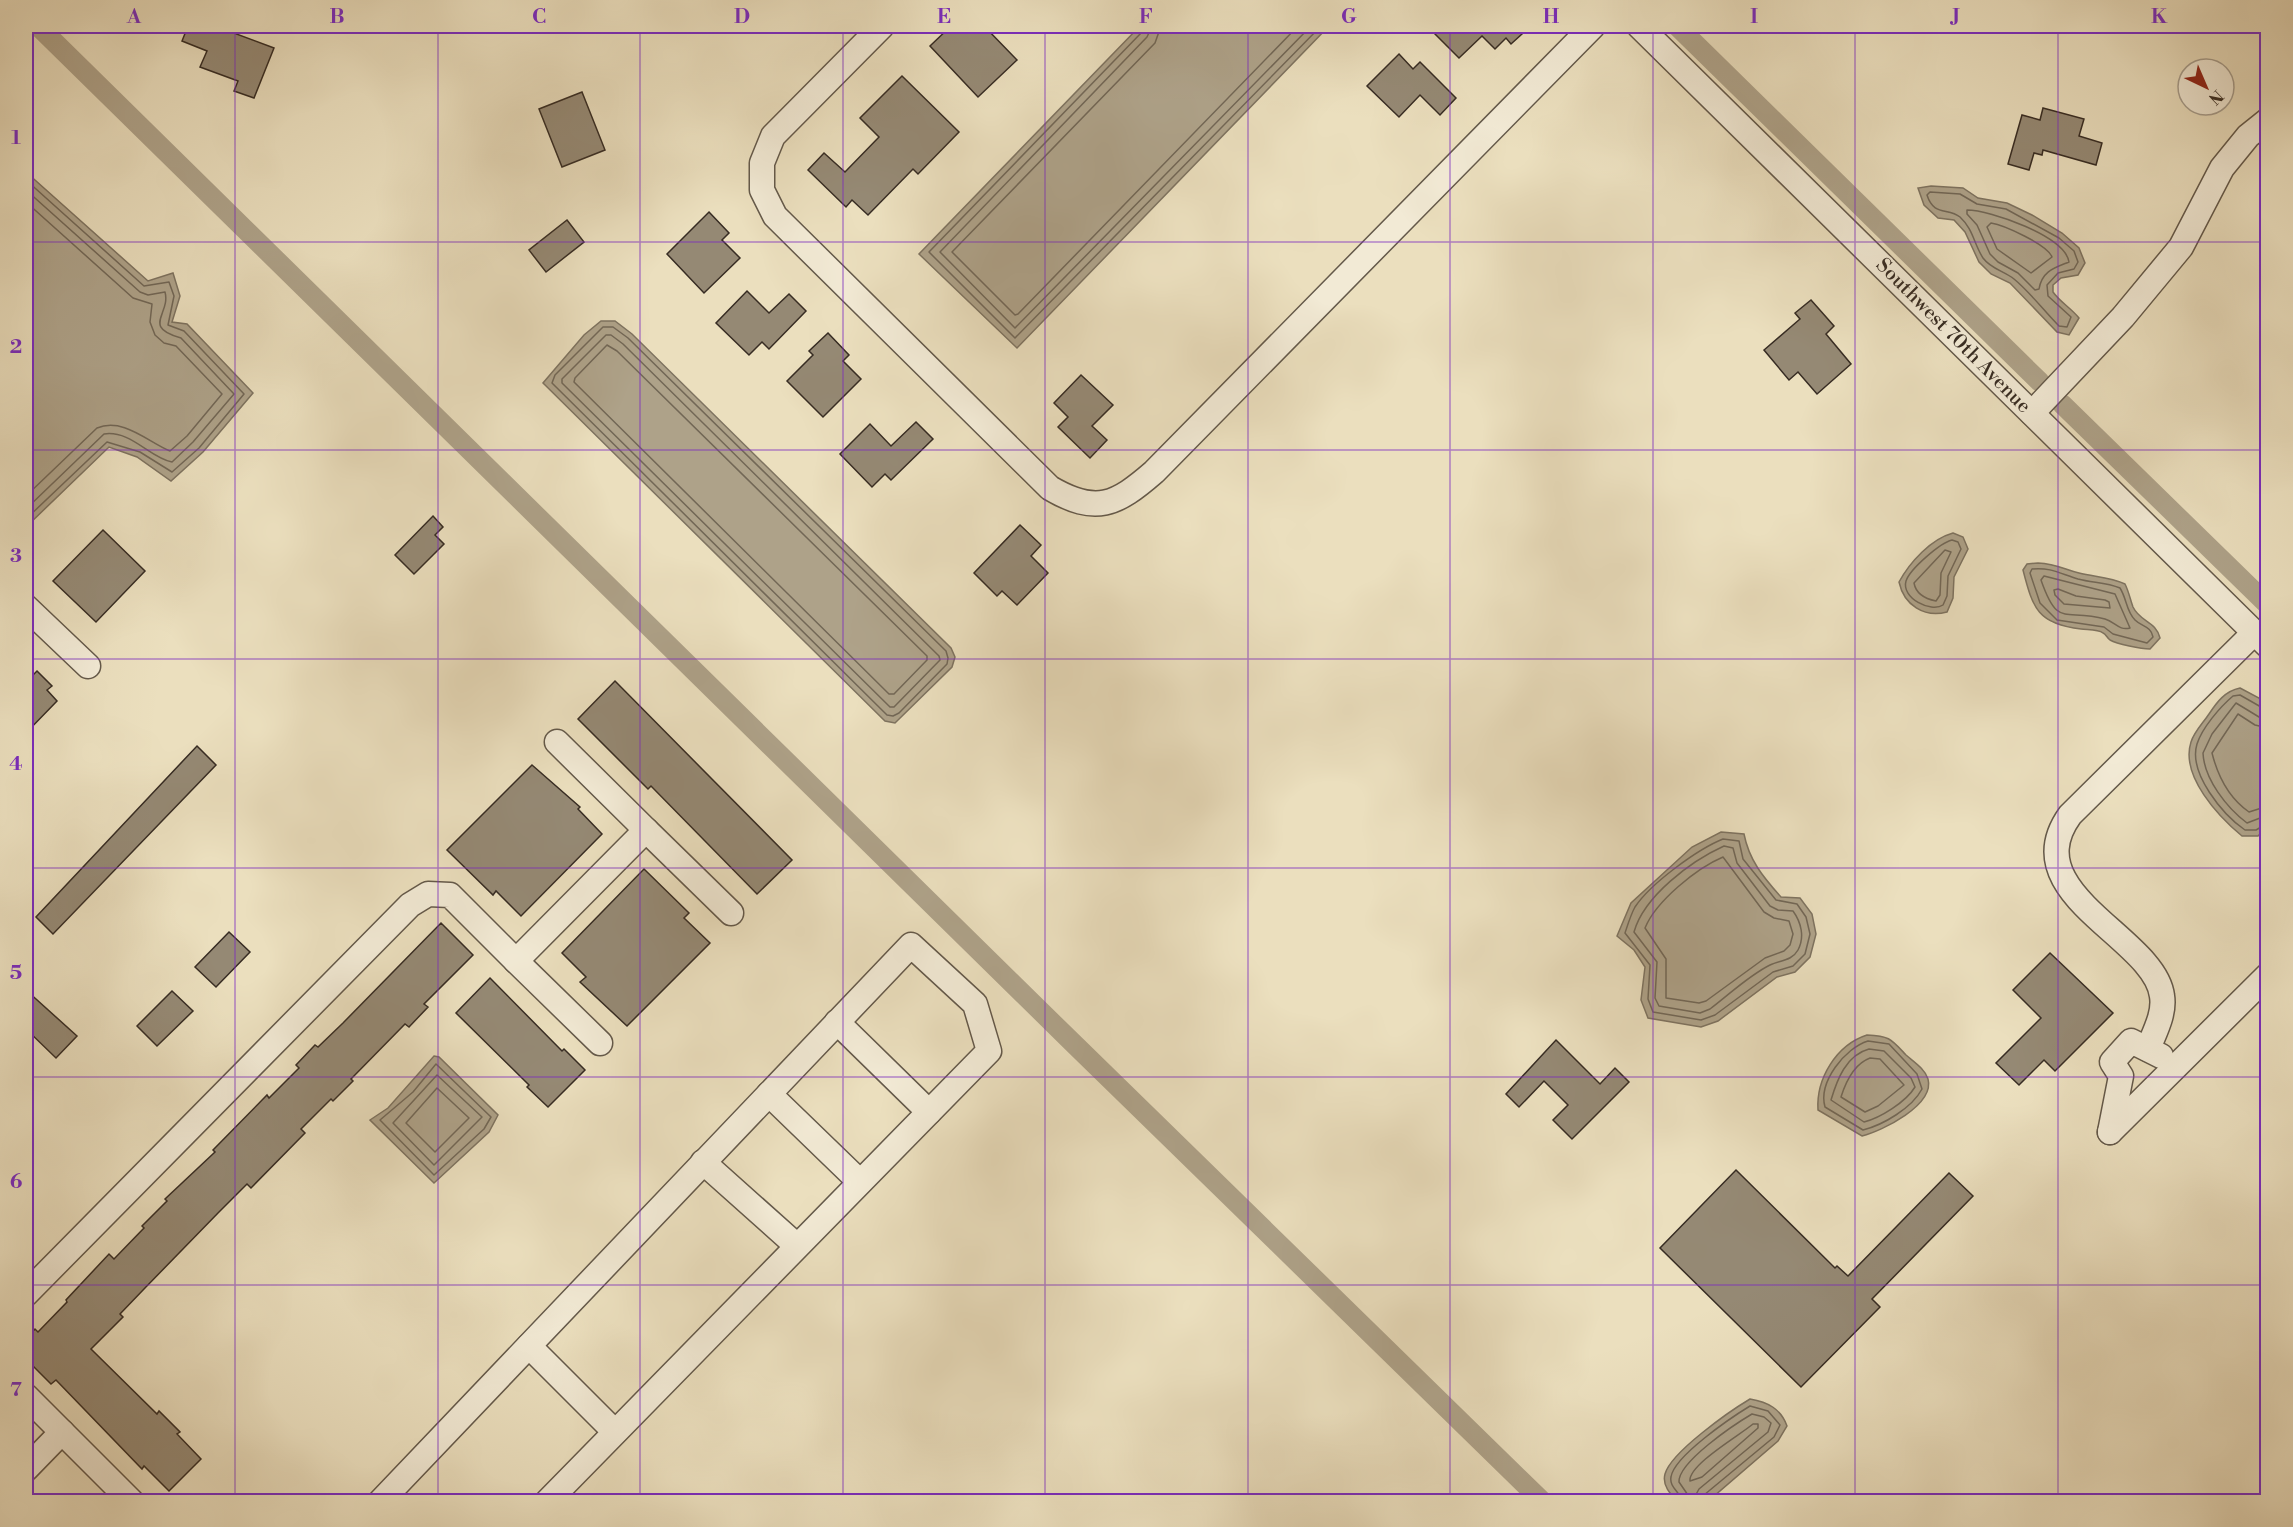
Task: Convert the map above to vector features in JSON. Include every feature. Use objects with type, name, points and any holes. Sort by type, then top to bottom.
[{"type":"street","points":[[882,26],[773,136],[762,163],[762,190],[775,216],[1050,488],[1073,501],[1104,504],[1128,494],[1154,472],[1593,26]]},
{"type":"street","name":"Southwest 70th Avenue","points":[[1639,26],[2261,640]]},
{"type":"street","points":[[2032,413],[2123,317],[2181,247],[2222,168],[2248,136],[2268,120]]},
{"type":"street","points":[[26,607],[88,666]]},
{"type":"street","points":[[2148,1049],[2160,1020],[2163,997],[2158,983],[2147,967],[2082,903],[2068,885],[2059,866],[2060,837],[2070,815],[2261,640]]},
{"type":"street","points":[[557,742],[731,913]]},
{"type":"street","points":[[516,961],[646,830]]},
{"type":"street","points":[[26,1294],[410,905],[428,894],[450,895],[600,1043]]},
{"type":"street","points":[[381,1502],[911,945],[975,1004],[989,1051],[547,1502]]},
{"type":"street","points":[[2178,1064],[2132,1041],[2112,1062],[2121,1076],[2110,1132],[2268,975]]},
{"type":"street","points":[[837,1022],[929,1112]]},
{"type":"street","points":[[770,1094],[860,1182]]},
{"type":"street","points":[[704,1162],[797,1246]]},
{"type":"street","points":[[529,1346],[615,1432]]},
{"type":"street","points":[[26,1396],[132,1502]]},
{"type":"street","points":[[26,1469],[62,1432]]},
{"type":"water","points":[[1140,26],[1329,26],[1017,348],[919,254]]},
{"type":"water","points":[[26,172],[148,281],[173,273],[180,296],[172,322],[187,324],[253,393],[203,452],[171,481],[137,457],[109,447],[26,527]]},
{"type":"water","points":[[1931,186],[1963,188],[1978,198],[2007,203],[2062,233],[2079,248],[2085,263],[2078,275],[2061,278],[2053,285],[2053,292],[2056,296],[2079,318],[2069,335],[2057,332],[2010,283],[1991,274],[1979,262],[1965,232],[1954,220],[1938,218],[1924,205],[1918,188]]},
{"type":"water","points":[[601,321],[615,321],[632,334],[951,648],[955,657],[952,667],[895,723],[885,721],[543,383],[584,335]]},
{"type":"water","points":[[1953,533],[1963,537],[1968,549],[1954,577],[1953,598],[1947,612],[1930,613],[1916,608],[1905,597],[1899,582],[1922,552],[1937,540]]},
{"type":"water","points":[[2038,563],[2108,578],[2125,584],[2136,612],[2155,628],[2160,638],[2150,649],[2123,645],[2113,642],[2098,631],[2067,627],[2046,618],[2034,604],[2023,570],[2027,564]]},
{"type":"water","points":[[2240,688],[2259,698],[2267,707],[2267,827],[2258,836],[2242,836],[2213,807],[2196,782],[2189,755],[2194,735],[2215,705],[2226,694]]},
{"type":"water","points":[[1721,832],[1744,834],[1753,860],[1774,890],[1781,897],[1800,898],[1812,914],[1816,934],[1810,957],[1795,972],[1777,977],[1718,1021],[1701,1027],[1648,1018],[1641,1000],[1645,967],[1634,950],[1617,936],[1631,903],[1692,847]]},
{"type":"water","points":[[1867,1035],[1881,1036],[1893,1042],[1924,1072],[1928,1079],[1928,1089],[1915,1107],[1894,1123],[1862,1136],[1818,1110],[1818,1098],[1824,1075],[1837,1055],[1856,1040]]},
{"type":"water","points":[[434,1056],[439,1057],[498,1115],[489,1132],[434,1183],[370,1120],[388,1108]]},
{"type":"water","points":[[1750,1399],[1768,1404],[1781,1415],[1787,1426],[1778,1441],[1714,1496],[1703,1501],[1679,1501],[1670,1493],[1664,1478],[1670,1465],[1702,1433]]},
{"type":"building","points":[[188,26],[215,26],[274,48],[254,98],[234,91],[238,81],[200,67],[207,51],[182,41]]},
{"type":"building","points":[[951,26],[959,33],[968,26],[984,26],[1017,60],[978,97],[930,46]]},
{"type":"building","points":[[1427,26],[1518,26],[1516,28],[1522,34],[1511,44],[1506,38],[1495,49],[1482,36],[1459,58]]},
{"type":"building","points":[[1399,54],[1413,69],[1420,62],[1456,98],[1440,115],[1420,95],[1399,117],[1367,86]]},
{"type":"building","points":[[902,76],[959,132],[918,174],[913,169],[868,215],[852,200],[846,207],[808,170],[824,153],[845,172],[879,137],[860,118]]},
{"type":"building","points":[[582,92],[605,150],[562,167],[539,109]]},
{"type":"building","points":[[2043,108],[2084,119],[2079,136],[2102,143],[2096,165],[2043,150],[2042,155],[2034,153],[2029,170],[2008,164],[2022,115],[2040,120]]},
{"type":"building","points":[[709,212],[729,233],[722,240],[740,258],[704,293],[667,254]]},
{"type":"building","points":[[567,220],[584,242],[546,272],[529,250]]},
{"type":"building","points":[[747,291],[769,313],[789,294],[806,311],[769,349],[762,342],[749,355],[716,323]]},
{"type":"building","points":[[1811,300],[1834,326],[1826,334],[1851,364],[1817,394],[1798,372],[1789,380],[1764,350],[1800,319],[1795,313]]},
{"type":"building","points":[[828,333],[849,355],[843,361],[861,379],[823,417],[787,381],[813,355],[809,351]]},
{"type":"building","points":[[1081,375],[1113,405],[1092,426],[1107,440],[1090,458],[1058,427],[1068,417],[1054,403]]},
{"type":"building","points":[[916,422],[933,439],[891,480],[885,474],[872,487],[840,454],[870,424],[891,446]]},
{"type":"building","points":[[433,516],[443,527],[435,535],[444,544],[414,574],[395,555]]},
{"type":"building","points":[[1020,525],[1041,545],[1031,556],[1048,573],[1017,605],[1002,591],[997,596],[974,573]]},
{"type":"building","points":[[103,530],[145,571],[96,622],[53,581]]},
{"type":"building","points":[[37,671],[52,686],[47,690],[57,701],[26,733],[26,682]]},
{"type":"building","points":[[615,681],[792,860],[757,894],[651,786],[648,789],[578,719]]},
{"type":"building","points":[[197,746],[216,765],[53,934],[36,917]]},
{"type":"building","points":[[532,765],[580,807],[578,809],[602,834],[521,916],[496,891],[493,895],[447,850]]},
{"type":"building","points":[[644,869],[689,913],[684,918],[710,943],[627,1026],[580,982],[586,977],[562,953]]},
{"type":"building","points":[[441,923],[473,955],[424,1004],[428,1007],[409,1027],[405,1024],[351,1079],[353,1081],[301,1129],[305,1133],[251,1188],[247,1184],[218,1213],[120,1314],[123,1317],[91,1349],[157,1414],[159,1411],[180,1432],[177,1434],[201,1459],[169,1491],[144,1466],[142,1469],[56,1380],[51,1384],[26,1359],[26,1339],[35,1329],[38,1332],[109,1254],[114,1259],[167,1201],[165,1199],[215,1152],[213,1150],[267,1095],[269,1098],[299,1068],[296,1065],[315,1045],[318,1047],[343,1023]]},
{"type":"building","points":[[229,932],[250,952],[216,987],[195,967]]},
{"type":"building","points":[[2050,953],[2113,1013],[2055,1071],[2044,1060],[2019,1085],[1996,1063],[2041,1018],[2013,990]]},
{"type":"building","points":[[490,978],[562,1051],[564,1049],[585,1070],[548,1107],[527,1087],[529,1085],[456,1013]]},
{"type":"building","points":[[26,990],[77,1036],[56,1058],[26,1029],[33,1018],[26,1010]]},
{"type":"building","points":[[172,991],[193,1011],[157,1046],[137,1026]]},
{"type":"building","points":[[1556,1040],[1600,1084],[1615,1068],[1629,1082],[1572,1139],[1553,1120],[1568,1105],[1544,1081],[1519,1107],[1506,1094]]},
{"type":"building","points":[[1736,1170],[1835,1268],[1837,1266],[1848,1276],[1949,1173],[1973,1196],[1872,1299],[1880,1307],[1801,1387],[1660,1248]]},
{"type":"waterway","points":[[38,26],[1543,1502]]},
{"type":"waterway","points":[[1677,26],[2040,382]]},
{"type":"waterway","points":[[2062,404],[2268,605]]}]
